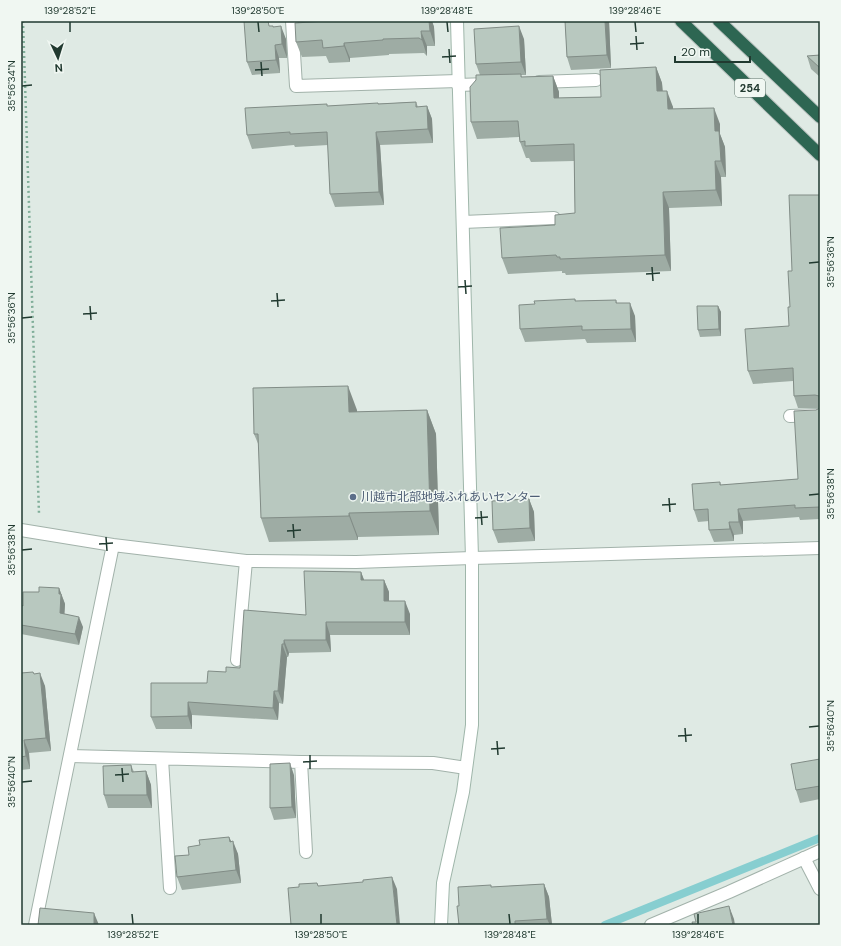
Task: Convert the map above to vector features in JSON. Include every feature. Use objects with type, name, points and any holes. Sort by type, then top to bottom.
[{"type":"highway","name":"254","points":[[681,21],[820,155]]},
{"type":"highway","name":"254","points":[[719,21],[820,117]]},
{"type":"street","points":[[292,21],[296,86],[458,83],[497,84]]},
{"type":"street","points":[[441,925],[443,883],[463,792],[472,725],[472,558],[457,21]]},
{"type":"street","points":[[527,82],[596,80]]},
{"type":"street","points":[[462,222],[554,218]]},
{"type":"street","points":[[790,416],[820,415]]},
{"type":"street","points":[[21,530],[113,545],[246,561],[356,562],[820,548]]},
{"type":"street","points":[[35,925],[113,545]]},
{"type":"street","points":[[237,660],[246,561]]},
{"type":"street","points":[[70,756],[301,762],[433,763],[466,768]]},
{"type":"street","points":[[162,759],[170,888]]},
{"type":"street","points":[[301,762],[306,852]]},
{"type":"street","points":[[651,925],[671,921],[820,851]]},
{"type":"street","points":[[804,858],[820,889]]},
{"type":"path","points":[[23,21],[39,510],[38,532]]},
{"type":"building","points":[[244,21],[268,21],[269,26],[281,26],[282,44],[275,45],[276,60],[247,62]]},
{"type":"building","points":[[326,21],[429,21],[430,31],[421,31],[422,40],[419,38],[383,39],[344,43],[344,46],[323,48],[322,40],[296,42],[295,23]]},
{"type":"building","points":[[565,21],[605,21],[607,55],[567,57]]},
{"type":"building","points":[[519,26],[521,62],[476,64],[474,29]]},
{"type":"building","points":[[820,55],[820,68],[807,56]]},
{"type":"building","points":[[656,67],[657,91],[667,91],[668,109],[714,108],[715,131],[719,131],[721,161],[715,161],[716,190],[663,192],[665,255],[560,259],[560,257],[557,257],[556,255],[502,258],[500,228],[555,225],[555,215],[575,213],[574,144],[525,146],[525,141],[520,142],[518,121],[471,122],[470,87],[476,80],[476,75],[521,74],[521,77],[553,76],[554,98],[601,97],[600,70]]},
{"type":"building","points":[[416,102],[416,107],[427,106],[428,129],[376,132],[379,192],[330,194],[327,132],[290,134],[290,132],[247,135],[245,108]]},
{"type":"building","points":[[789,195],[820,195],[820,397],[815,395],[794,396],[793,368],[748,371],[745,329],[789,326],[788,307],[790,307],[788,271],[792,271]]},
{"type":"building","points":[[575,299],[575,301],[616,300],[616,303],[630,303],[631,329],[582,330],[582,326],[520,329],[519,305],[535,304],[534,301]]},
{"type":"building","points":[[697,306],[718,306],[719,329],[698,330]]},
{"type":"building","name":"川越市北部地域ふれあいセンター","points":[[348,386],[349,412],[427,410],[430,511],[349,513],[349,516],[261,518],[258,434],[254,434],[253,388]]},
{"type":"building","points":[[820,408],[820,507],[795,508],[795,505],[738,509],[739,522],[729,522],[730,529],[709,530],[708,509],[694,510],[692,484],[720,482],[720,485],[798,479],[794,411],[816,410]]},
{"type":"building","points":[[529,499],[530,528],[493,530],[492,501]]},
{"type":"building","points":[[304,571],[361,572],[361,580],[384,580],[384,601],[405,601],[405,622],[326,622],[326,640],[284,640],[284,644],[282,644],[278,691],[274,691],[273,708],[188,702],[188,716],[151,717],[151,683],[207,683],[208,671],[226,672],[226,667],[240,668],[244,610],[306,615]]},
{"type":"building","points":[[39,587],[59,588],[59,594],[61,594],[60,613],[79,617],[75,634],[21,625],[21,605],[23,606],[23,592],[39,592]]},
{"type":"building","points":[[33,672],[34,674],[40,673],[46,738],[24,740],[26,756],[21,757],[21,673]]},
{"type":"building","points":[[820,759],[820,786],[796,790],[791,764]]},
{"type":"building","points":[[290,763],[292,807],[270,808],[270,764]]},
{"type":"building","points":[[131,765],[132,772],[146,771],[147,795],[104,795],[103,766]]},
{"type":"building","points":[[229,837],[230,842],[233,841],[236,870],[177,877],[175,856],[189,855],[188,847],[200,845],[199,840]]},
{"type":"building","points":[[392,877],[397,925],[291,925],[288,888],[299,887],[299,884],[317,883],[318,886],[363,882],[363,880]]},
{"type":"building","points":[[544,884],[547,919],[515,921],[515,925],[459,925],[457,906],[459,906],[458,887]]},
{"type":"building","points":[[729,906],[733,925],[693,925],[692,922],[696,922],[694,914]]},
{"type":"building","points":[[40,908],[94,913],[94,925],[38,925]]},
{"type":"waterway","points":[[605,925],[820,838]]},
{"type":"place","name":"川越市北部地域ふれあいセンター","points":[[353,497]]}]
